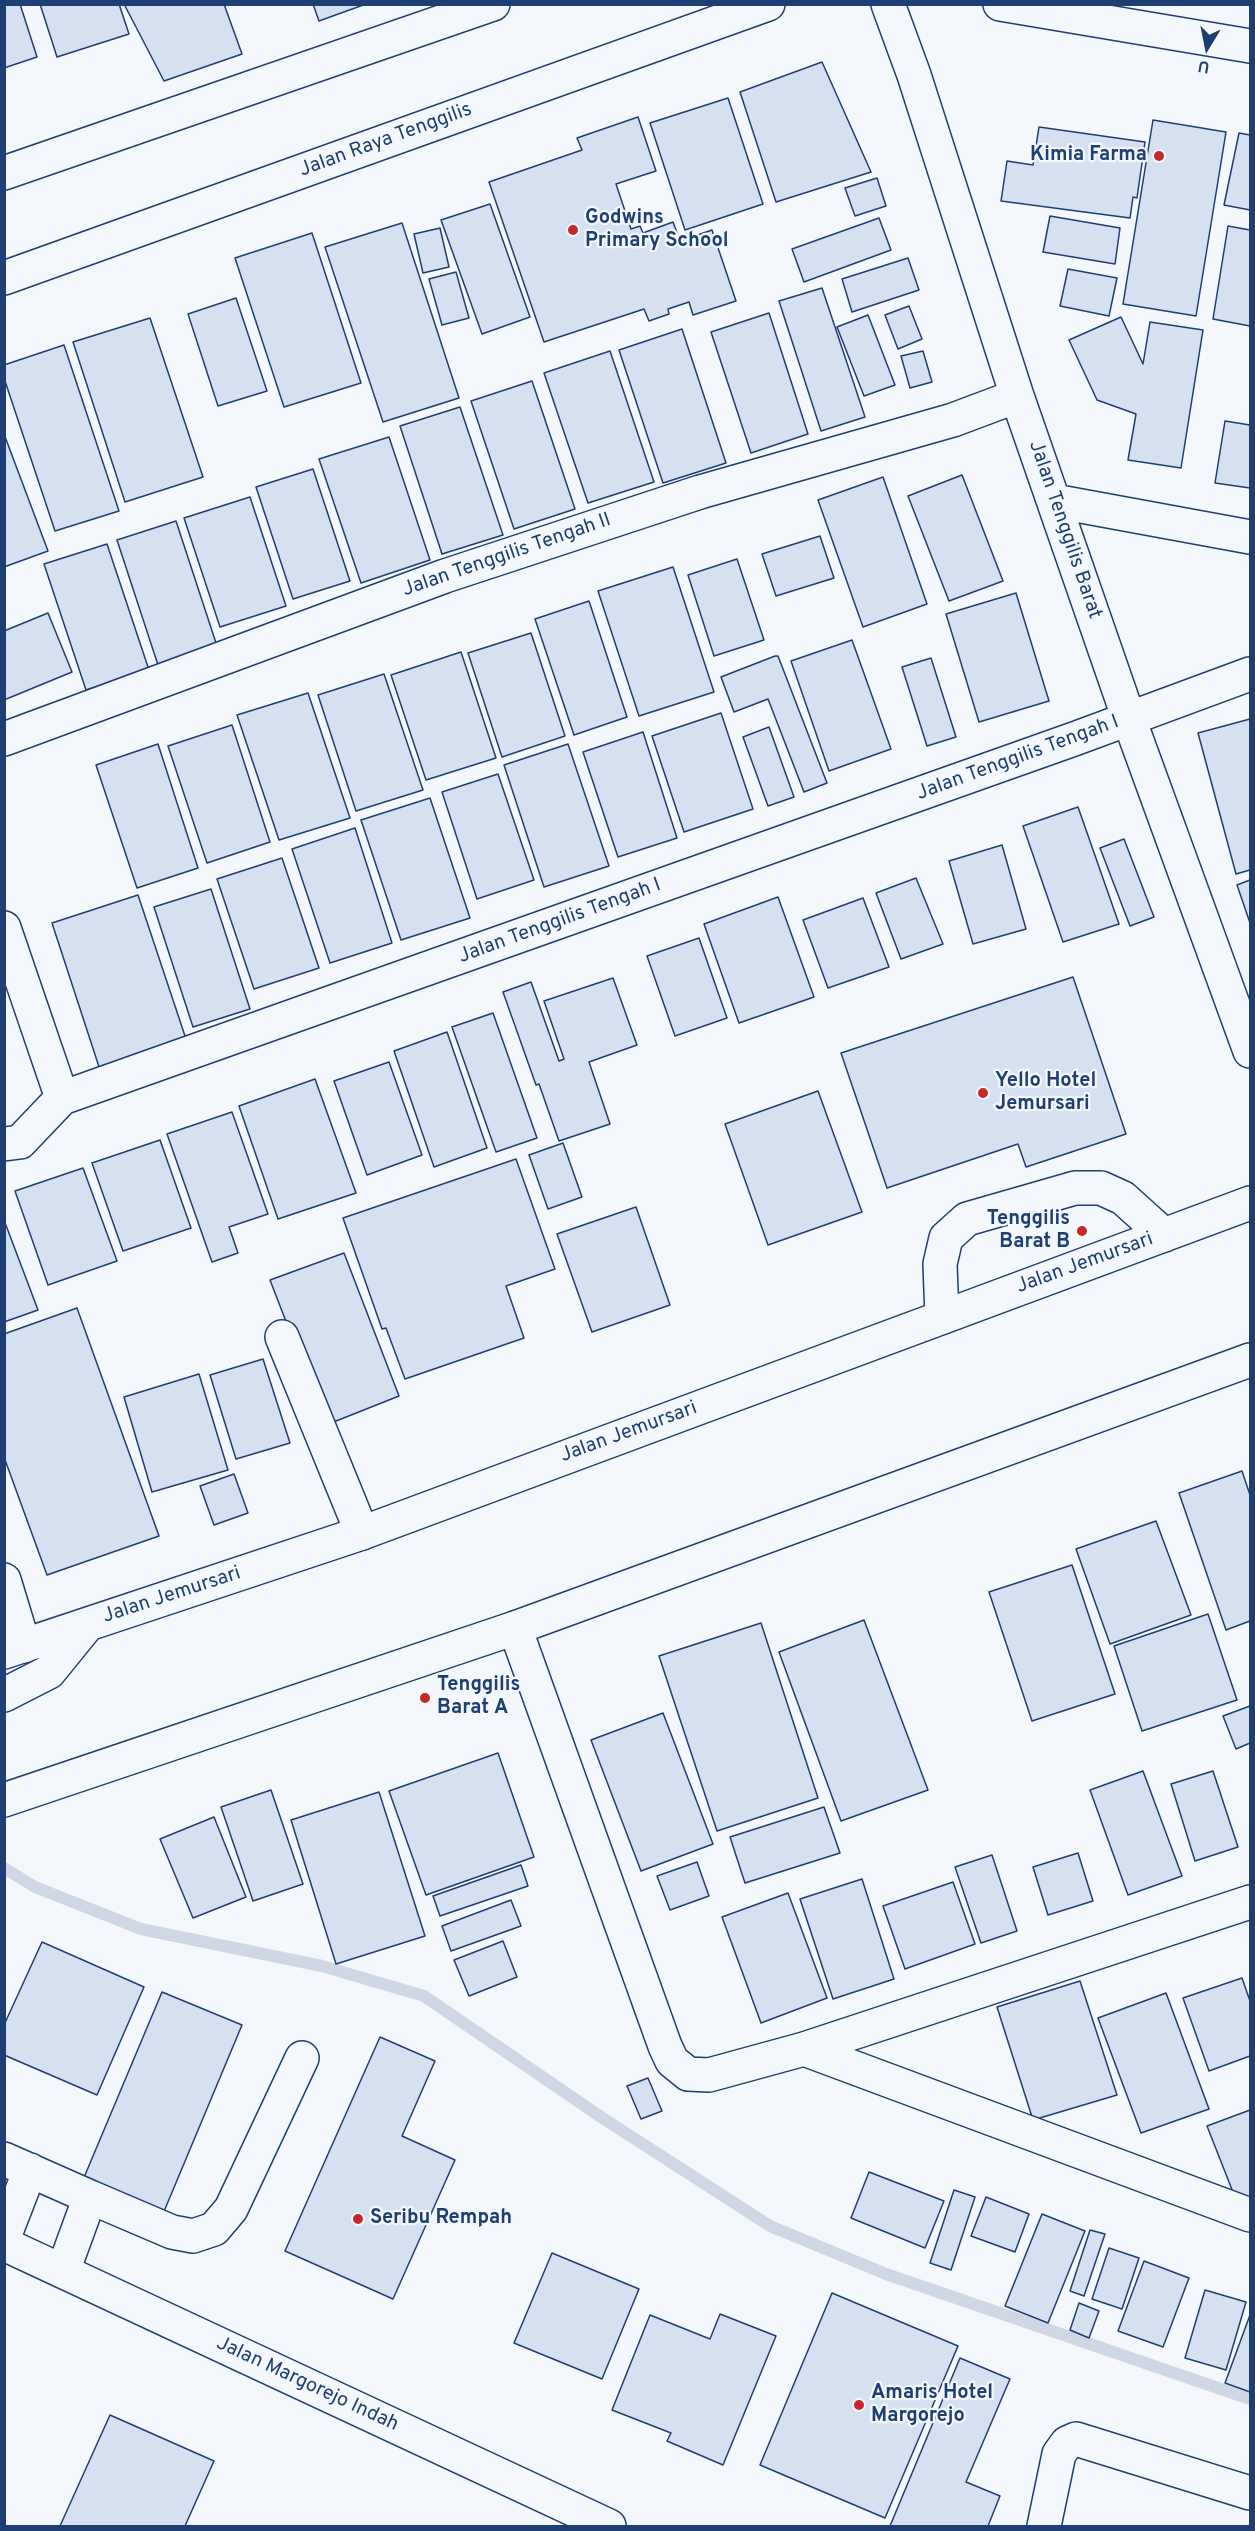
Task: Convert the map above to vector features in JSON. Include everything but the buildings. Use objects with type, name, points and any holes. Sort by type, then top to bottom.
[{"type":"street","points":[[4,172],[493,4]]},
{"type":"street","name":"Jalan Raya Tenggilis","points":[[4,278],[768,4]]},
{"type":"street","name":"Jalan Tenggilis Barat","points":[[888,4],[914,75],[1017,396],[1129,719],[1251,1051]]},
{"type":"street","points":[[1000,4],[1251,45]]},
{"type":"street","name":"Jalan Tenggilis Tengah II","points":[[4,739],[445,576],[700,492],[953,420],[1017,396]]},
{"type":"street","points":[[1054,501],[1251,537]]},
{"type":"street","name":"Jalan Tenggilis Tengah I","points":[[4,1144],[20,1142],[62,1098],[1251,674]]},
{"type":"street","points":[[4,928],[62,1098]]},
{"type":"street","points":[[942,1317],[940,1264],[946,1238],[967,1220],[1075,1188],[1101,1188],[1123,1198],[1164,1235]]},
{"type":"street","name":"Jalan Jemursari","points":[[14,1649],[362,1533],[1251,1203]]},
{"type":"street","points":[[282,1337],[362,1533]]},
{"type":"street","points":[[9,1799],[515,1628],[1251,1360]]},
{"type":"street","points":[[4,1580],[14,1649]]},
{"type":"street","points":[[4,1695],[49,1672],[88,1624]]},
{"type":"street","points":[[515,1628],[672,2061],[688,2074],[709,2075],[804,2049],[1251,1902]]},
{"type":"street","points":[[804,2049],[1251,2215]]},
{"type":"street","points":[[4,2237],[17,2165],[172,2232],[193,2236],[214,2229],[231,2209],[302,2058]]},
{"type":"street","points":[[63,2271],[90,2197]]},
{"type":"street","name":"Jalan Margorejo Indah","points":[[4,2244],[594,2523]]},
{"type":"street","points":[[1044,2526],[1059,2454],[1067,2443],[1076,2439],[1251,2493]]},
{"type":"waterway","points":[[4,1868],[35,1887],[141,1929],[322,1966],[424,1996],[601,2117],[770,2226],[886,2274],[1250,2399]]},
{"type":"place","name":"Kimia Farma","points":[[1159,156]]},
{"type":"place","name":"Godwins Primary School","points":[[573,230]]},
{"type":"place","name":"Yello Hotel Jemursari","points":[[983,1093]]},
{"type":"place","name":"Tenggilis Barat B","points":[[1082,1231]]},
{"type":"place","name":"Tenggilis Barat A","points":[[425,1698]]},
{"type":"place","name":"Seribu Rempah","points":[[358,2219]]},
{"type":"place","name":"Amaris Hotel Margorejo","points":[[859,2405]]}]
